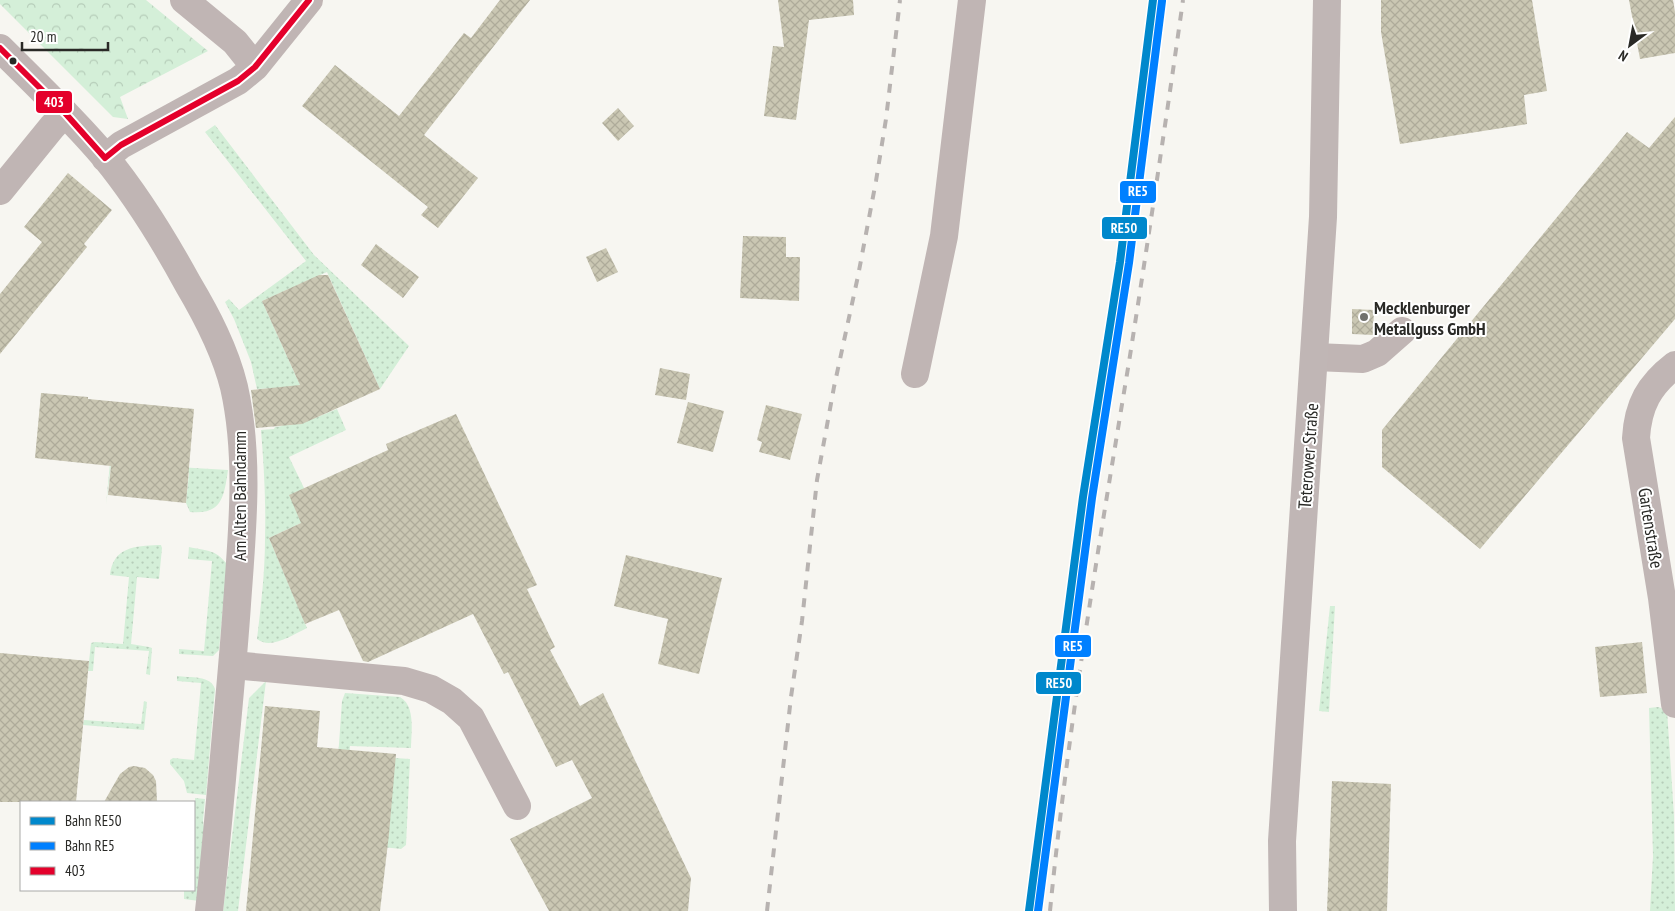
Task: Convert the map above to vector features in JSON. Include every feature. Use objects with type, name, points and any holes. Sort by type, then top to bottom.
[{"type":"main road","name":"Teterower Straße","points":[[1283,911],[1282,841],[1323,217],[1327,0]]},
{"type":"street","points":[[184,0],[235,42],[255,67]]},
{"type":"street","points":[[105,158],[121,145],[238,81],[255,67],[309,0]]},
{"type":"street","points":[[915,374],[944,236],[972,0]]},
{"type":"street","name":"Am Alten Bahndamm","points":[[0,48],[65,113],[105,158],[143,208],[178,265],[219,343],[234,387],[240,428],[243,472],[242,536],[233,665],[209,911]]},
{"type":"street","points":[[0,191],[52,126],[65,113]]},
{"type":"street","points":[[1315,357],[1363,359],[1377,353],[1402,331]]},
{"type":"street","name":"Gartenstraße","points":[[1675,365],[1651,387],[1637,421],[1636,438],[1669,597],[1675,704]]},
{"type":"street","points":[[233,665],[404,681],[431,689],[452,700],[471,718],[517,806]]},
{"type":"green space","points":[[0,0],[146,0],[208,51],[120,97],[128,119],[113,117],[0,4]]},
{"type":"green space","points":[[215,125],[314,255],[409,346],[380,389],[327,272],[262,301],[315,418],[337,409],[346,430],[289,457],[304,488],[301,523],[269,538],[307,628],[282,640],[269,643],[257,639],[265,551],[265,498],[261,430],[282,426],[278,388],[257,389],[251,362],[225,302],[229,299],[239,310],[306,261],[205,132]]},
{"type":"green space","points":[[110,463],[228,470],[223,496],[215,507],[201,512],[190,512],[186,503],[189,473],[111,465],[106,505]]},
{"type":"green space","points":[[161,545],[159,579],[137,577],[131,644],[152,648],[150,675],[146,674],[149,651],[95,647],[93,671],[88,671],[91,643],[123,644],[129,577],[110,575],[116,559],[120,553],[126,550],[141,546]]},
{"type":"green space","points":[[189,547],[214,553],[227,564],[219,650],[213,656],[179,654],[179,649],[204,651],[212,561],[188,559]]},
{"type":"green space","points":[[1330,606],[1335,606],[1329,712],[1319,711]]},
{"type":"green space","points":[[177,676],[205,679],[215,689],[206,795],[187,793],[184,781],[170,764],[170,760],[173,758],[194,760],[201,683],[177,681]]},
{"type":"green space","points":[[266,681],[238,911],[223,911],[249,698]]},
{"type":"green space","points":[[345,693],[400,697],[405,701],[411,713],[411,748],[350,746],[342,829],[395,758],[410,759],[406,845],[401,849],[346,843],[334,815],[342,701]]},
{"type":"green space","points":[[144,701],[147,702],[144,730],[83,725],[84,720],[141,724]]},
{"type":"green space","points":[[1658,707],[1667,710],[1674,816],[1675,911],[1650,911],[1653,856],[1649,708]]},
{"type":"green space","points":[[195,798],[205,799],[203,821],[206,839],[199,901],[184,899],[184,891],[195,891]]},
{"type":"building","points":[[500,0],[530,0],[424,135],[478,178],[438,228],[421,215],[428,207],[302,106],[335,65],[399,116],[464,33],[471,38]]},
{"type":"building","points":[[778,0],[853,0],[854,15],[809,20],[796,120],[764,116],[773,46],[784,47]]},
{"type":"building","points":[[1381,0],[1532,0],[1547,91],[1524,95],[1527,124],[1400,144],[1381,32]]},
{"type":"building","points":[[1629,0],[1673,0],[1675,12],[1675,53],[1640,59]]},
{"type":"building","points":[[618,108],[634,126],[618,141],[602,123]]},
{"type":"building","points":[[1675,117],[1675,319],[1480,549],[1382,467],[1382,430],[1627,132],[1649,148]]},
{"type":"building","points":[[68,173],[112,210],[84,244],[87,247],[0,354],[0,294],[42,242],[24,227]]},
{"type":"building","points":[[743,236],[786,237],[786,257],[800,257],[799,301],[740,298]]},
{"type":"building","points":[[376,244],[419,277],[403,298],[361,265]]},
{"type":"building","points":[[606,248],[618,272],[597,282],[586,257]]},
{"type":"building","points":[[319,275],[328,275],[380,389],[302,424],[256,428],[251,390],[300,385],[262,301]]},
{"type":"building","points":[[1352,309],[1374,310],[1373,335],[1352,334]]},
{"type":"building","points":[[660,368],[690,374],[686,400],[655,395]]},
{"type":"building","points":[[41,393],[194,409],[186,503],[108,495],[111,466],[35,458]]},
{"type":"building","points":[[688,402],[724,411],[713,452],[677,443]]},
{"type":"building","points":[[766,405],[802,414],[790,460],[759,452],[762,442],[757,440]]},
{"type":"building","points":[[456,414],[537,585],[527,589],[555,647],[550,650],[580,706],[603,693],[691,878],[688,911],[549,911],[510,839],[592,798],[572,760],[556,767],[508,672],[504,674],[473,614],[368,662],[363,661],[339,610],[305,624],[269,538],[301,523],[289,495],[388,450],[386,444]]},
{"type":"building","points":[[626,555],[722,578],[699,674],[658,664],[668,619],[614,606]]},
{"type":"building","points":[[1642,642],[1647,693],[1600,697],[1595,647]]},
{"type":"building","points":[[0,653],[89,661],[76,801],[0,802]]},
{"type":"building","points":[[265,706],[320,711],[317,747],[396,754],[380,911],[246,911]]},
{"type":"building","points":[[129,767],[145,768],[153,775],[156,781],[157,801],[105,801],[120,774]]},
{"type":"building","points":[[1332,781],[1391,784],[1387,911],[1327,911]]},
{"type":"railway","points":[[767,911],[817,480],[876,181],[886,119],[900,0]]},
{"type":"railway","points":[[1050,911],[1057,842],[1085,636],[1143,271],[1183,0]]},
{"type":"rail line","name":"RE50","points":[[1029,911],[1083,497],[1120,262],[1153,0]]},
{"type":"rail line","name":"RE5","points":[[1038,911],[1092,498],[1129,263],[1162,1]]},
{"type":"transit line","name":"403","points":[[105,158],[121,145],[238,81],[255,67],[309,0]]},
{"type":"transit line","name":"403","points":[[0,48],[65,113],[105,158]]},
{"type":"place","name":"Mecklenburger Metallguss GmbH","points":[[1364,317]]}]
